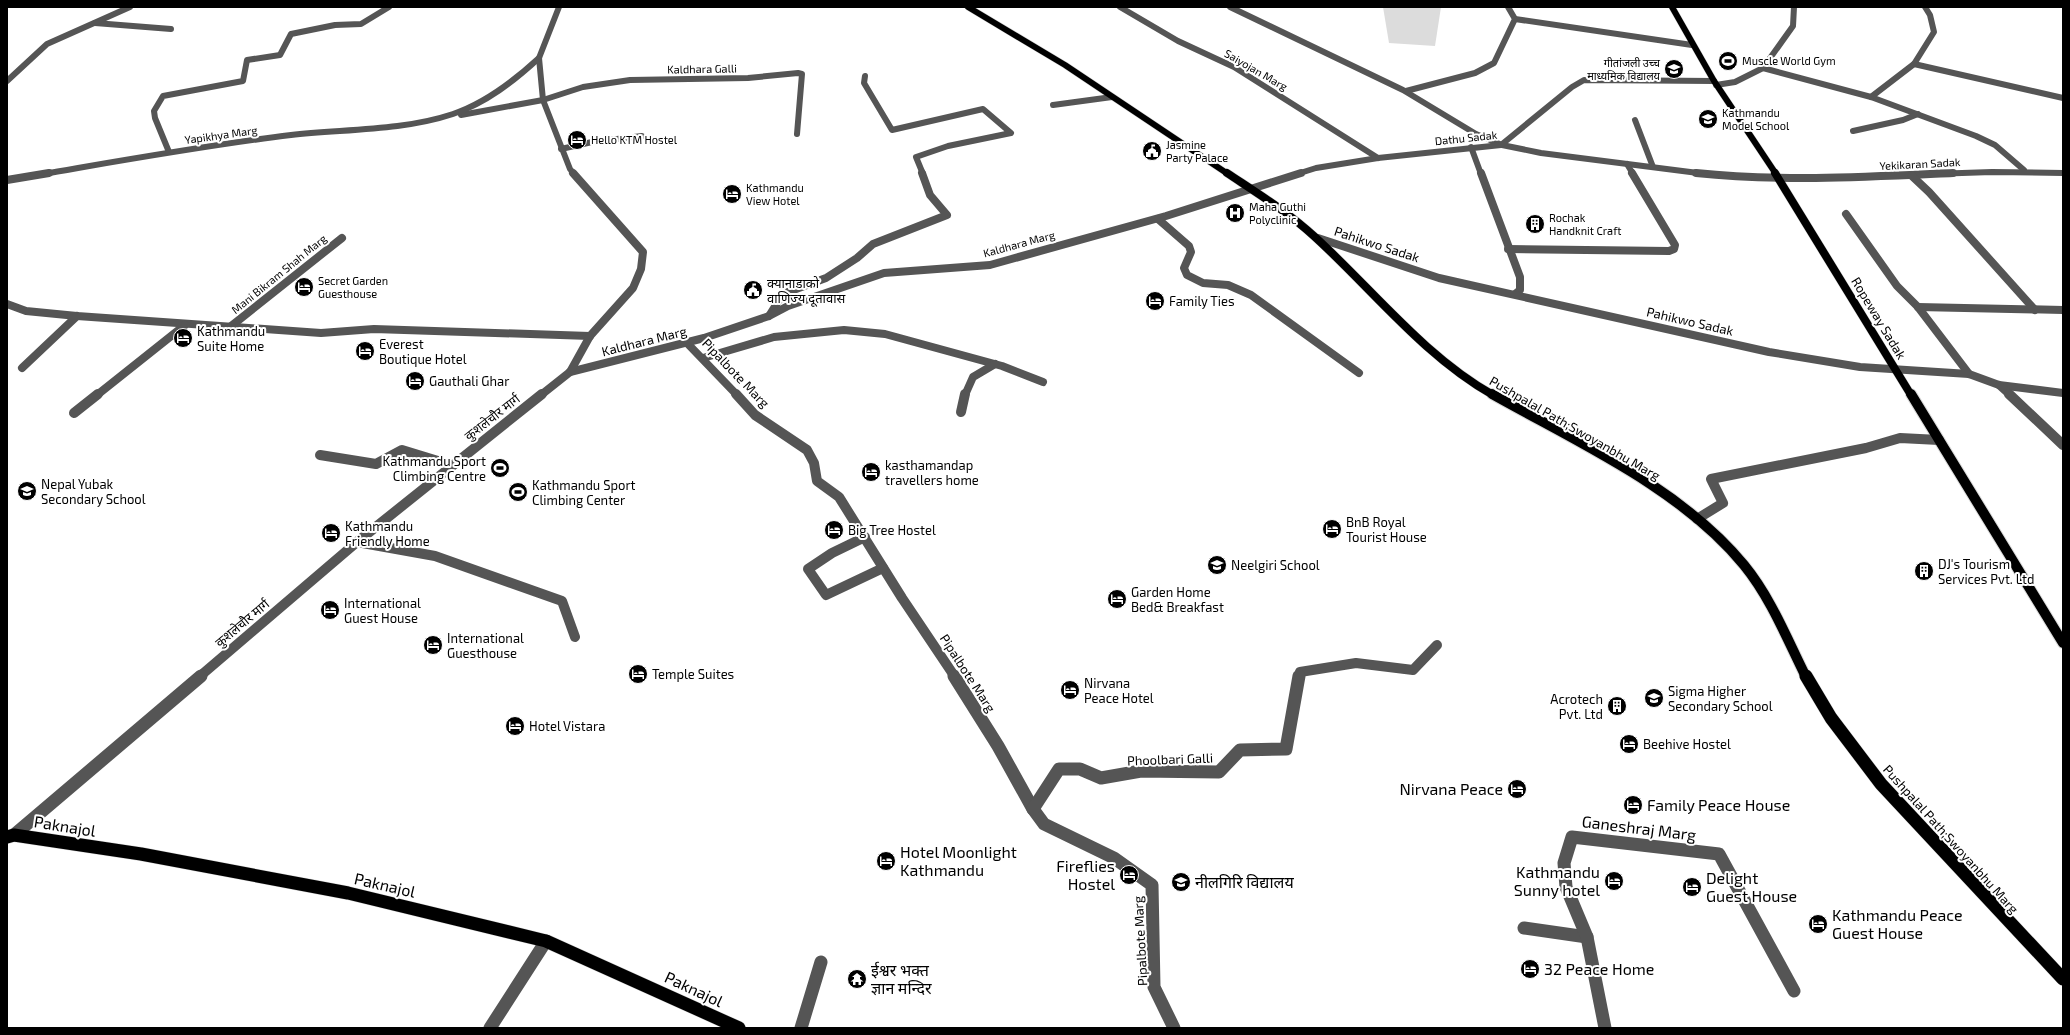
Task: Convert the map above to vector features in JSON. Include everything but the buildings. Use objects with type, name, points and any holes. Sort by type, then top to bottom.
[{"type":"main road","name":"Pushpalal Path;Swoyanbhu Marg","points":[[968,7],[1024,39],[1251,188],[1318,238],[1424,345],[1460,374],[1479,387],[1633,475],[1697,520],[1733,552],[1753,576],[1771,604],[1811,687],[1849,744],[1902,809],[2063,979]]},
{"type":"main road","name":"Ropeway Sadak","points":[[1672,7],[1692,45],[1715,83],[1779,179],[2063,642]]},
{"type":"main road","name":"Paknajol","points":[[10,836],[142,854],[348,893],[546,941],[739,1028]]},
{"type":"street","points":[[7,81],[21,71],[41,48],[130,7]]},
{"type":"street","points":[[169,152],[155,118],[154,111],[163,96],[243,81],[247,60],[280,55],[291,34],[335,25],[361,24],[389,7]]},
{"type":"street","name":"कुशलेचौर मार्ग","points":[[10,836],[357,542],[451,465],[570,372],[590,336],[633,288],[642,269],[643,252],[577,179],[561,149],[543,100],[539,58],[559,7]]},
{"type":"street","name":"Saiyojan Marg","points":[[1120,7],[1178,41],[1234,67],[1378,158]]},
{"type":"street","points":[[1230,7],[1406,91],[1460,126],[1501,145]]},
{"type":"street","points":[[1508,7],[1515,19]]},
{"type":"street","points":[[1794,7],[1792,26],[1764,68],[1871,97],[1976,136],[1995,145],[2024,170]]},
{"type":"street","points":[[1871,97],[1914,64],[1934,32],[1930,15],[1925,7]]},
{"type":"street","points":[[1406,91],[1475,73],[1494,63],[1515,19]]},
{"type":"street","points":[[1515,19],[1692,45]]},
{"type":"street","points":[[93,23],[171,29]]},
{"type":"street","name":"Yapikhya Marg","points":[[439,118],[468,108],[495,94],[539,58]]},
{"type":"street","points":[[1914,64],[2063,98]]},
{"type":"street","name":"Dathu Sadak","points":[[1251,188],[1316,168],[1378,158],[1501,145],[1572,87],[1584,80],[1715,83],[1735,82],[1764,68]]},
{"type":"street","name":"Kaldhara Galli","points":[[543,100],[583,87],[630,80],[724,79],[798,73],[802,74],[797,134]]},
{"type":"street","points":[[769,316],[779,300],[788,292],[826,278],[857,258],[873,244],[947,215],[937,207],[924,180],[924,169],[916,158],[948,146],[1011,133],[983,109],[892,130],[864,83],[865,76]]},
{"type":"street","points":[[1052,105],[1112,97]]},
{"type":"street","name":"Yapikhya Marg","points":[[7,180],[169,152],[439,118],[487,111],[543,100]]},
{"type":"street","points":[[1853,131],[1903,120],[1918,114]]},
{"type":"street","points":[[1635,120],[1653,167]]},
{"type":"street","points":[[561,149],[592,142],[642,136]]},
{"type":"street","name":"Yekikaran Sadak","points":[[1501,145],[1548,154],[1627,164],[1711,174],[1779,179],[1912,176],[2024,170],[2063,172]]},
{"type":"street","points":[[1471,147],[1508,249],[1520,277],[1520,290],[1515,294]]},
{"type":"street","points":[[1508,249],[1669,252],[1674,249],[1675,245],[1627,164]]},
{"type":"street","points":[[1912,176],[1929,192],[2035,310]]},
{"type":"street","name":"Kaldhara Marg","points":[[570,372],[687,343],[769,316],[788,306],[884,273],[990,265],[1046,248],[1158,219],[1251,188]]},
{"type":"street","points":[[1846,214],[1897,286],[1918,307],[1969,374]]},
{"type":"street","points":[[1158,219],[1188,246],[1191,252],[1184,268],[1187,275],[1203,283],[1228,286],[1252,295],[1358,373]]},
{"type":"street","name":"Mani Bikram Shah Marg","points":[[230,327],[342,238]]},
{"type":"street","name":"Pahikwo Sadak","points":[[1318,238],[1439,278],[1769,352],[1860,367],[1969,374],[1999,385],[2063,393]]},
{"type":"street","points":[[7,304],[26,311],[77,316],[321,333],[374,329],[590,336]]},
{"type":"street","points":[[1918,307],[2063,310]]},
{"type":"street","points":[[22,368],[77,316]]},
{"type":"street","points":[[74,412],[185,324]]},
{"type":"street","points":[[703,358],[774,337],[844,330],[885,334],[995,364],[1043,382]]},
{"type":"street","name":"Pipalbote Marg","points":[[687,343],[703,358],[755,415],[796,440],[807,450],[814,463],[817,481],[839,497],[998,746],[1033,809],[1044,824],[1114,858],[1152,885],[1154,987],[1174,1028]]},
{"type":"street","points":[[961,412],[971,377],[978,371],[995,364]]},
{"type":"street","points":[[1999,385],[2063,445]]},
{"type":"street","points":[[1697,520],[1723,503],[1711,479],[1866,448],[1900,438],[1939,440]]},
{"type":"street","points":[[320,454],[376,464],[402,450],[451,465]]},
{"type":"street","points":[[865,537],[832,553],[808,569],[826,595],[883,568]]},
{"type":"street","points":[[357,542],[435,556],[562,601],[575,637]]},
{"type":"street","name":"Phoolbari Galli","points":[[1033,809],[1059,769],[1080,769],[1101,778],[1141,771],[1219,772],[1240,750],[1286,749],[1300,672],[1356,663],[1413,670],[1437,645]]},
{"type":"street","name":"Ganeshraj Marg","points":[[1605,1028],[1587,937],[1566,887],[1564,863],[1572,837],[1719,854],[1794,991]]},
{"type":"street","points":[[1524,928],[1587,937]]},
{"type":"street","points":[[490,1028],[546,941]]},
{"type":"street","points":[[801,1028],[821,962]]},
{"type":"shaded area","points":[[1383,7],[1441,7],[1435,46],[1389,43]]},
{"type":"place","name":"Muscle World Gym","points":[[1728,61]]},
{"type":"place","name":"गीतांजली उच्च माध्यमिक विद्यालय","points":[[1674,69]]},
{"type":"place","name":"Kathmandu Model School","points":[[1708,119]]},
{"type":"place","name":"Hello KTM Hostel","points":[[577,140]]},
{"type":"place","name":"Jasmine Party Palace","points":[[1152,151]]},
{"type":"place","name":"Kathmandu View Hotel","points":[[732,194]]},
{"type":"place","name":"Maha Guthi Polyclinic","points":[[1235,213]]},
{"type":"place","name":"Rochak Handknit Craft","points":[[1535,224]]},
{"type":"place","name":"Secret Garden Guesthouse","points":[[304,287]]},
{"type":"place","name":"क्यानाडाको वाणिज्य दूतावास","points":[[753,290]]},
{"type":"place","name":"Family Ties","points":[[1155,301]]},
{"type":"place","name":"Kathmandu Suite Home","points":[[183,338]]},
{"type":"place","name":"Everest Boutique Hotel","points":[[365,351]]},
{"type":"place","name":"Gauthali Ghar","points":[[415,381]]},
{"type":"place","name":"Kathmandu Sport Climbing Centre","points":[[500,468]]},
{"type":"place","name":"kasthamandap travellers home","points":[[871,472]]},
{"type":"place","name":"Nepal Yubak Secondary School","points":[[27,491]]},
{"type":"place","name":"Kathmandu Sport Climbing Center","points":[[518,492]]},
{"type":"place","name":"BnB Royal Tourist House","points":[[1332,529]]},
{"type":"place","name":"Big Tree Hostel","points":[[834,530]]},
{"type":"place","name":"Kathmandu Friendly Home","points":[[331,533]]},
{"type":"place","name":"Neelgiri School","points":[[1217,565]]},
{"type":"place","name":"DJ's Tourism Services Pvt. Ltd","points":[[1924,571]]},
{"type":"place","name":"Garden Home Bed& Breakfast","points":[[1117,599]]},
{"type":"place","name":"International Guest House","points":[[330,610]]},
{"type":"place","name":"International Guesthouse","points":[[433,645]]},
{"type":"place","name":"Temple Suites","points":[[638,674]]},
{"type":"place","name":"Nirvana Peace Hotel","points":[[1070,690]]},
{"type":"place","name":"Sigma Higher Secondary School","points":[[1654,698]]},
{"type":"place","name":"Acrotech Pvt. Ltd","points":[[1617,706]]},
{"type":"place","name":"Hotel Vistara","points":[[515,726]]},
{"type":"place","name":"Beehive Hostel","points":[[1629,744]]},
{"type":"place","name":"Nirvana Peace","points":[[1517,789]]},
{"type":"place","name":"Family Peace House","points":[[1633,805]]},
{"type":"place","name":"Hotel Moonlight Kathmandu","points":[[886,861]]},
{"type":"place","name":"Fireflies Hostel","points":[[1129,875]]},
{"type":"place","name":"Kathmandu Sunny hotel","points":[[1614,881]]},
{"type":"place","name":"नीलगिरि विद्यालय","points":[[1181,882]]},
{"type":"place","name":"Delight Guest House","points":[[1692,887]]},
{"type":"place","name":"Kathmandu Peace Guest House","points":[[1818,924]]},
{"type":"place","name":"32 Peace Home","points":[[1530,969]]},
{"type":"place","name":"ईश्वर भक्त ज्ञान मन्दिर","points":[[857,979]]}]
